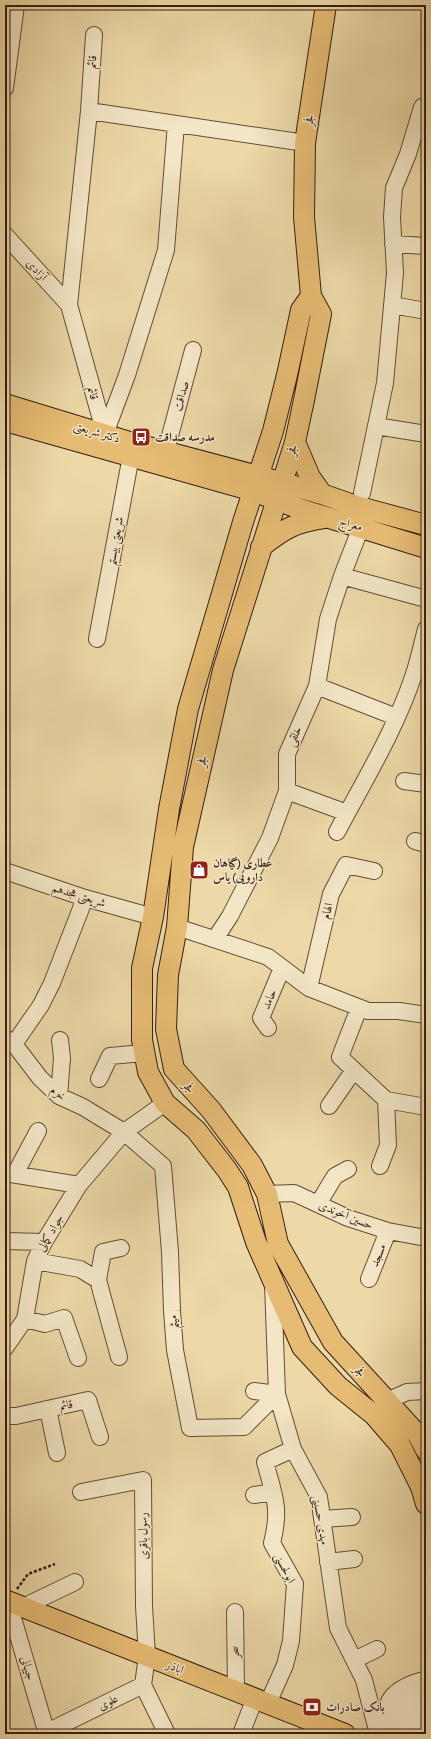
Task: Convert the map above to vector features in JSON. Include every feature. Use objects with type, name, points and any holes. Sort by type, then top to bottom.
[{"type":"main road","name":"فجر","points":[[326,5],[306,143],[304,217],[311,296],[321,314],[294,442],[280,491],[260,547],[223,670],[183,847],[177,927],[168,975],[166,1029],[174,1069],[211,1110],[252,1165],[267,1194],[278,1244],[333,1342],[418,1436],[426,1450]]},
{"type":"main road","points":[[311,296],[301,310],[273,431],[252,492],[188,709],[169,809],[153,917],[142,968],[142,1040],[148,1072],[165,1102],[196,1130],[227,1170],[238,1187],[256,1242],[272,1282],[302,1347],[338,1386],[374,1415],[400,1445],[424,1492]]},
{"type":"main road","name":"دکتر شریعتی","points":[[5,404],[103,441],[164,458],[252,492]]},
{"type":"main road","name":"دکتر شریعتی","points":[[5,421],[103,441]]},
{"type":"main road","points":[[294,442],[310,477],[322,494]]},
{"type":"main road","name":"دکتر شریعتی","points":[[164,458],[252,492],[280,491]]},
{"type":"main road","name":"معراج","points":[[280,491],[322,494],[356,506],[426,525]]},
{"type":"main road","name":"معراج","points":[[280,491],[300,509],[426,548]]},
{"type":"main road","points":[[260,547],[279,532],[294,525],[329,518]]},
{"type":"main road","points":[[153,917],[177,927]]},
{"type":"main road","name":"اباذر","points":[[12,1603],[345,1734]]},
{"type":"street","points":[[5,88],[16,5]]},
{"type":"street","name":"قائم","points":[[94,35],[89,111],[68,305],[103,441]]},
{"type":"street","points":[[362,493],[385,383],[395,273],[392,216],[394,188],[408,154],[422,107]]},
{"type":"street","points":[[89,111],[306,143]]},
{"type":"street","name":"قائم","points":[[103,441],[127,375],[166,250],[176,124]]},
{"type":"street","name":"آزادی","points":[[5,234],[68,305]]},
{"type":"street","points":[[393,244],[426,246]]},
{"type":"street","points":[[392,305],[426,311]]},
{"type":"street","name":"صداقت","points":[[164,458],[193,350]]},
{"type":"street","points":[[376,426],[426,434]]},
{"type":"street","name":"شریعتی بیستم","points":[[97,640],[132,450]]},
{"type":"street","name":"خلقی","points":[[215,939],[230,916],[270,838],[287,790],[287,754],[317,686],[328,619],[342,576],[361,527]]},
{"type":"street","points":[[342,576],[426,599]]},
{"type":"street","points":[[337,832],[379,754],[396,717],[414,674],[426,629]]},
{"type":"street","points":[[317,686],[396,717]]},
{"type":"street","points":[[404,781],[426,784]]},
{"type":"street","points":[[287,790],[347,813]]},
{"type":"street","name":"الهام","points":[[310,988],[332,894],[346,865],[374,871]]},
{"type":"street","name":"شریعتی هجدهم","points":[[5,871],[85,898],[153,917]]},
{"type":"street","points":[[9,1041],[41,1005],[52,983],[85,898]]},
{"type":"street","points":[[177,927],[268,957],[310,988],[359,1008],[368,1011],[399,1011],[426,1016]]},
{"type":"street","name":"حامد","points":[[268,1028],[261,1018],[282,968]]},
{"type":"street","points":[[359,1008],[340,1057],[386,1100],[426,1107]]},
{"type":"street","points":[[59,1096],[62,1058],[60,1040]]},
{"type":"street","name":"خرم","points":[[9,1041],[40,1078],[59,1096],[83,1107],[124,1132]]},
{"type":"street","points":[[99,1079],[110,1056],[144,1053]]},
{"type":"street","points":[[329,1106],[354,1070]]},
{"type":"street","points":[[380,1166],[388,1145],[386,1100]]},
{"type":"street","name":"جواد کمالی","points":[[5,1348],[25,1319],[35,1261],[44,1242],[79,1185],[124,1132],[165,1102]]},
{"type":"street","points":[[38,1131],[10,1173],[79,1185]]},
{"type":"street","name":"میثم","points":[[124,1132],[163,1166],[170,1252],[175,1350],[190,1428],[244,1427],[277,1394]]},
{"type":"street","points":[[318,1204],[335,1176],[348,1168]]},
{"type":"street","name":"حسین آخوندی","points":[[267,1194],[294,1193],[348,1218],[388,1231],[426,1238]]},
{"type":"street","name":"مسجد","points":[[369,1279],[388,1231]]},
{"type":"street","points":[[5,1241],[44,1242]]},
{"type":"street","points":[[119,1357],[98,1280],[103,1252],[121,1248]]},
{"type":"street","points":[[35,1261],[80,1269],[98,1280]]},
{"type":"street","name":"مهدی حسینی","points":[[272,1282],[277,1394],[293,1449],[320,1497],[338,1628],[364,1680],[378,1734]]},
{"type":"street","points":[[25,1319],[45,1324],[64,1318],[78,1358]]},
{"type":"street","points":[[387,1401],[407,1392],[426,1390]]},
{"type":"street","points":[[254,1391],[277,1394]]},
{"type":"street","name":"قائم","points":[[5,1416],[16,1416],[88,1400],[100,1437]]},
{"type":"street","points":[[48,1409],[57,1454]]},
{"type":"street","name":"ابولحسنی","points":[[240,1734],[285,1665],[291,1641],[295,1584],[272,1543],[277,1518],[277,1506],[265,1462],[293,1449]]},
{"type":"street","name":"رسول باقری","points":[[81,1492],[143,1480],[144,1606],[147,1656]]},
{"type":"street","points":[[254,1495],[273,1492]]},
{"type":"street","points":[[322,1519],[352,1516]]},
{"type":"street","points":[[328,1562],[354,1559]]},
{"type":"street","points":[[12,1603],[75,1582]]},
{"type":"street","name":"جیهانی","points":[[12,1603],[47,1733]]},
{"type":"street","name":"سحر","points":[[235,1612],[236,1691]]},
{"type":"street","points":[[354,1660],[377,1649]]},
{"type":"street","points":[[147,1656],[143,1685],[167,1734]]},
{"type":"street","points":[[388,1734],[388,1704],[399,1690],[408,1684],[426,1680]]},
{"type":"street","name":"علوی","points":[[47,1733],[143,1685]]},
{"type":"street","points":[[388,1734],[396,1712],[407,1699],[426,1691]]},
{"type":"street","points":[[388,1734],[416,1709],[426,1704]]},
{"type":"street","points":[[394,1734],[426,1718]]},
{"type":"path","points":[[12,1603],[28,1574],[55,1564]]},
{"type":"place","name":"مدرسه صداقت","points":[[141,437]]},
{"type":"place","name":"عطاری (گیاهان دارویی) یاس","points":[[199,870]]},
{"type":"place","name":"بانک صادرات","points":[[312,1707]]}]
